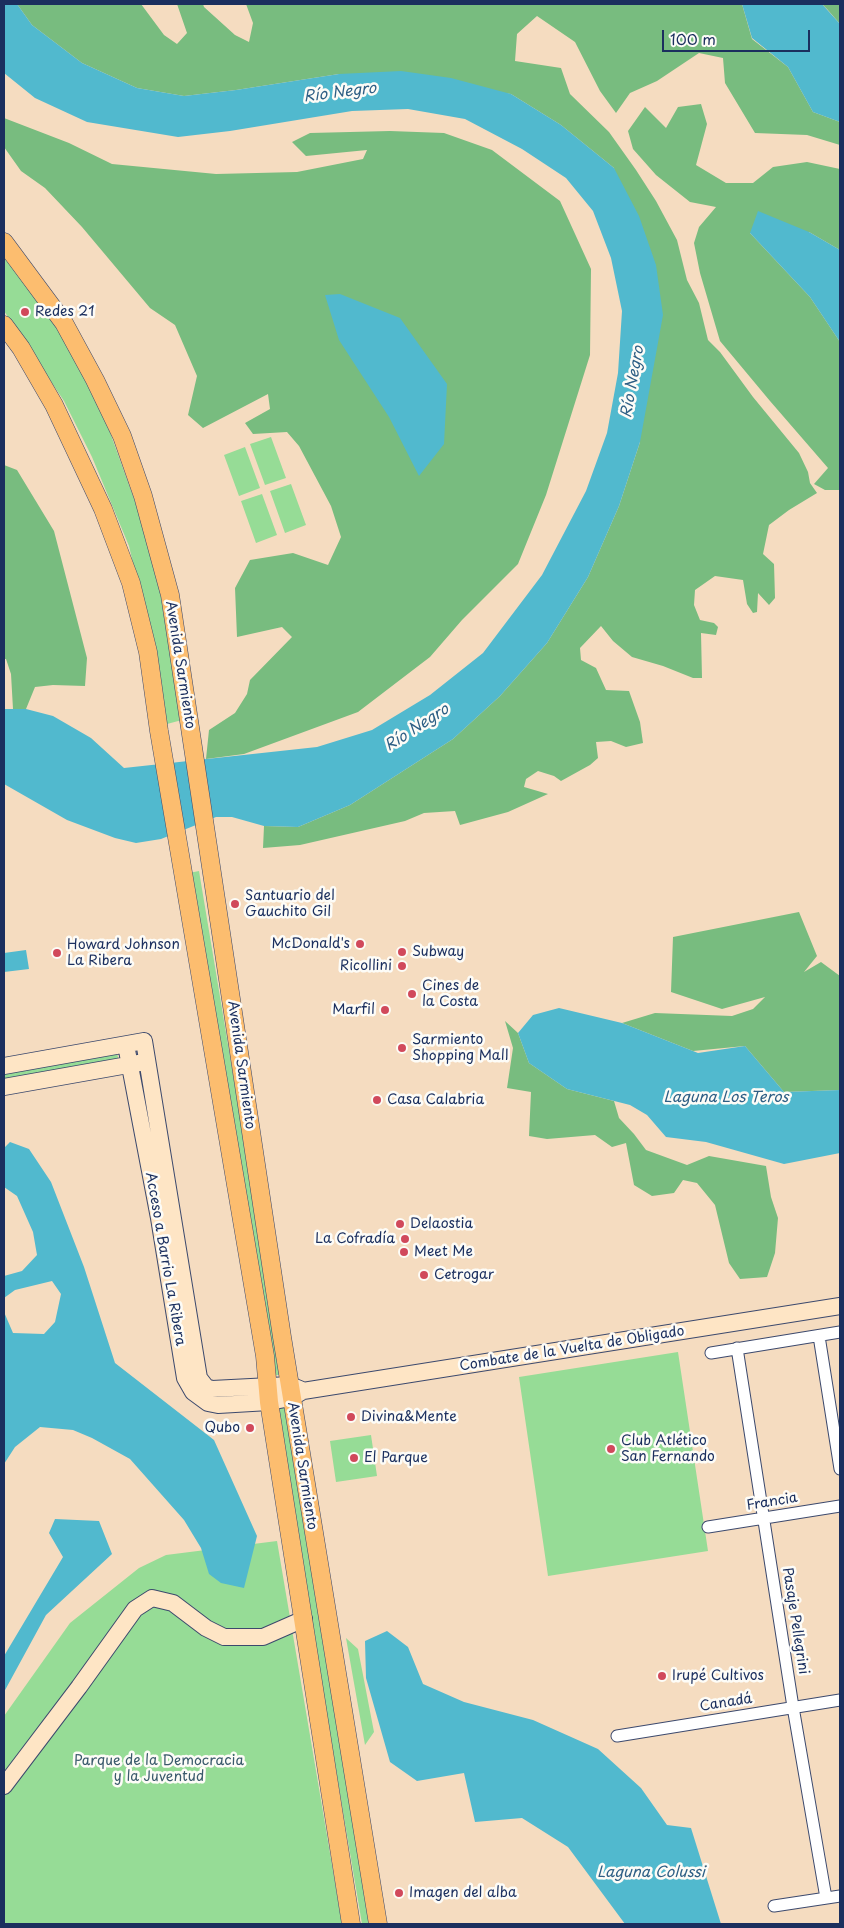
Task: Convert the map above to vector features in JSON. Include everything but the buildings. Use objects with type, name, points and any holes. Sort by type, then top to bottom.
[{"type":"main road","name":"Avenida Sarmiento","points":[[4,242],[64,323],[96,380],[122,436],[143,496],[170,595],[378,1924]]},
{"type":"main road","name":"Avenida Sarmiento","points":[[4,325],[21,348],[54,405],[103,508],[131,583],[148,652],[159,731],[265,1356],[269,1394],[351,1924]]},
{"type":"street","points":[[4,1066],[144,1041],[166,1216]]},
{"type":"street","name":"Acceso a Barrio La Ribera","points":[[126,1045],[166,1216],[185,1378],[193,1392],[208,1403],[218,1405],[269,1394]]},
{"type":"street","points":[[4,1087],[147,1062]]},
{"type":"street","name":"Combate de la Vuelta de Obligado","points":[[269,1394],[840,1306]]},
{"type":"street","points":[[711,1353],[840,1332]]},
{"type":"street","points":[[819,1336],[835,1409],[840,1469]]},
{"type":"street","name":"Pasaje Pellegrini","points":[[737,1348],[793,1707],[826,1898]]},
{"type":"street","name":"Francia","points":[[708,1527],[840,1506]]},
{"type":"street","points":[[4,1786],[79,1688],[135,1608],[152,1598],[173,1603],[206,1628],[224,1638],[264,1636],[304,1619]]},
{"type":"street","name":"Canadá","points":[[617,1736],[840,1700]]},
{"type":"street","points":[[774,1906],[840,1896]]},
{"type":"green space","points":[[17,4],[141,4],[164,35],[177,44],[187,33],[177,4],[203,4],[235,35],[249,42],[253,23],[246,4],[742,4],[752,39],[788,67],[813,112],[840,122],[840,145],[807,135],[755,133],[725,83],[723,58],[699,53],[657,81],[630,93],[616,113],[600,91],[575,42],[537,16],[517,34],[515,61],[561,68],[570,94],[609,132],[636,170],[656,201],[677,240],[687,280],[699,303],[708,340],[720,352],[753,397],[799,453],[808,472],[810,483],[817,493],[769,525],[763,554],[774,564],[775,598],[769,605],[758,593],[757,612],[753,613],[747,604],[743,580],[715,576],[695,590],[694,605],[700,620],[714,623],[718,627],[716,635],[701,633],[702,678],[693,678],[663,666],[632,657],[613,641],[601,626],[580,648],[581,660],[596,668],[606,690],[629,691],[640,722],[643,743],[626,747],[611,741],[596,742],[598,758],[590,765],[561,781],[554,776],[538,771],[526,779],[524,787],[548,794],[508,812],[460,825],[455,811],[424,813],[405,821],[300,845],[263,848],[264,826],[298,827],[350,805],[453,739],[500,696],[547,643],[588,577],[619,506],[640,442],[614,168],[561,125],[511,94],[339,74],[184,96],[137,88],[82,63],[32,25]]},
{"type":"green space","points":[[822,4],[840,4],[840,24],[827,9]]},
{"type":"green space","points":[[701,104],[707,124],[696,165],[726,183],[753,183],[773,167],[807,162],[840,169],[840,250],[809,232],[750,233],[810,297],[840,342],[840,490],[825,490],[814,484],[828,468],[720,341],[700,273],[694,243],[699,227],[716,207],[690,202],[656,175],[633,149],[628,131],[645,107],[666,128],[678,107]]},
{"type":"green space","points":[[4,118],[69,143],[112,164],[216,174],[297,172],[363,159],[367,150],[306,156],[292,142],[310,133],[390,131],[444,133],[492,150],[560,201],[591,269],[590,355],[546,495],[518,564],[462,620],[430,657],[358,712],[244,754],[206,759],[209,730],[235,713],[247,694],[250,680],[292,637],[282,627],[237,637],[235,588],[250,560],[293,553],[328,565],[341,537],[331,506],[299,446],[287,432],[253,434],[245,423],[270,409],[268,394],[203,428],[188,415],[197,376],[175,325],[150,308],[82,227],[45,188],[21,171],[4,147]]},
{"type":"green space","points":[[4,256],[65,339],[103,413],[142,521],[158,579],[182,720],[167,724],[129,546],[92,457],[64,401],[4,311]]},
{"type":"green space","points":[[271,437],[286,478],[265,485],[250,444]]},
{"type":"green space","points":[[245,447],[260,488],[239,496],[224,455]]},
{"type":"green space","points":[[4,465],[17,470],[54,531],[87,658],[85,686],[53,685],[35,687],[26,709],[13,709],[11,674],[6,659],[4,659]]},
{"type":"green space","points":[[291,484],[306,525],[285,533],[270,491]]},
{"type":"green space","points":[[262,494],[277,535],[256,543],[241,501]]},
{"type":"green space","points":[[199,871],[283,1374],[272,1376],[189,873]]},
{"type":"green space","points":[[799,912],[817,956],[804,972],[821,962],[840,976],[840,1090],[784,1092],[745,1046],[693,1051],[622,1023],[655,1013],[732,1016],[753,1009],[765,997],[722,1009],[671,992],[673,937]]},
{"type":"green space","points":[[505,1021],[518,1033],[529,1063],[567,1089],[614,1101],[619,1118],[646,1150],[687,1165],[709,1156],[766,1166],[771,1197],[778,1218],[775,1253],[767,1277],[740,1279],[729,1263],[715,1205],[697,1183],[683,1180],[674,1193],[652,1196],[634,1185],[626,1143],[612,1147],[595,1135],[547,1139],[529,1136],[531,1092],[507,1088],[513,1048]]},
{"type":"green space","points":[[117,1053],[119,1062],[4,1081],[4,1072]]},
{"type":"green space","name":"Club Atlético San Fernando","points":[[678,1352],[708,1551],[548,1576],[519,1377]]},
{"type":"green space","points":[[289,1407],[373,1924],[362,1924],[276,1409]]},
{"type":"green space","name":"El Parque","points":[[371,1435],[377,1476],[336,1482],[330,1441]]},
{"type":"green space","name":"Parque de la Democracia y la Juventud","points":[[277,1541],[342,1924],[4,1924],[4,1716],[70,1623],[139,1568],[166,1555]]},
{"type":"green space","points":[[346,1638],[358,1649],[374,1732],[365,1745]]},
{"type":"water","name":"Río Negro","points":[[4,4],[17,4],[32,25],[82,63],[137,88],[184,96],[339,74],[401,71],[451,78],[511,94],[561,125],[614,168],[639,216],[656,265],[663,315],[640,442],[619,506],[588,577],[547,643],[500,696],[453,739],[350,805],[298,827],[264,826],[232,817],[216,817],[161,839],[136,843],[115,838],[67,820],[4,784],[4,709],[26,709],[53,716],[91,738],[124,768],[317,747],[372,730],[430,695],[483,653],[542,575],[586,491],[607,433],[618,373],[622,311],[611,258],[593,211],[566,178],[522,149],[465,119],[408,109],[352,111],[230,131],[178,137],[87,122],[35,98],[4,73]]},
{"type":"water","points":[[742,4],[822,4],[840,24],[840,122],[813,112],[788,67],[752,38]]},
{"type":"water","points":[[758,211],[809,232],[840,250],[840,342],[810,297],[750,233]]},
{"type":"water","points":[[340,294],[400,318],[447,384],[444,444],[419,476],[389,417],[339,340],[325,295]]},
{"type":"water","points":[[26,950],[29,969],[4,972],[4,953]]},
{"type":"water","name":"Laguna Los Teros","points":[[559,1008],[622,1023],[698,1053],[745,1046],[784,1092],[840,1090],[840,1153],[784,1164],[706,1142],[666,1137],[647,1115],[630,1105],[567,1089],[529,1063],[518,1033],[533,1015]]},
{"type":"water","points":[[10,1142],[29,1149],[51,1182],[84,1267],[115,1363],[214,1440],[257,1536],[244,1588],[221,1583],[209,1574],[201,1548],[184,1520],[130,1459],[92,1438],[73,1430],[40,1427],[15,1447],[4,1464],[4,1312],[13,1333],[44,1334],[55,1322],[61,1294],[52,1281],[15,1290],[4,1298],[4,1276],[22,1271],[37,1255],[33,1232],[17,1196],[4,1187],[4,1148]]},
{"type":"water","points":[[55,1519],[99,1521],[112,1554],[46,1615],[4,1692],[4,1656],[63,1557],[49,1533]]},
{"type":"water","name":"Laguna Colussi","points":[[387,1631],[408,1647],[423,1684],[464,1702],[533,1720],[598,1749],[641,1788],[667,1825],[691,1828],[721,1924],[625,1924],[568,1847],[522,1818],[475,1822],[464,1773],[417,1781],[390,1762],[366,1678],[365,1641]]},
{"type":"place","name":"Redes 21","points":[[25,312]]},
{"type":"place","name":"Santuario del Gauchito Gil","points":[[235,904]]},
{"type":"place","name":"McDonald's","points":[[360,944]]},
{"type":"place","name":"Subway","points":[[402,952]]},
{"type":"place","name":"Howard Johnson La Ribera","points":[[57,953]]},
{"type":"place","name":"Ricollini","points":[[402,966]]},
{"type":"place","name":"Cines de la Costa","points":[[412,994]]},
{"type":"place","name":"Marfil","points":[[385,1010]]},
{"type":"place","name":"Sarmiento Shopping Mall","points":[[402,1048]]},
{"type":"place","name":"Casa Calabria","points":[[377,1100]]},
{"type":"place","name":"Delaostia","points":[[400,1224]]},
{"type":"place","name":"La Cofradía","points":[[405,1239]]},
{"type":"place","name":"Meet Me","points":[[404,1252]]},
{"type":"place","name":"Cetrogar","points":[[424,1275]]},
{"type":"place","name":"Divina&Mente","points":[[351,1417]]},
{"type":"place","name":"Qubo","points":[[250,1428]]},
{"type":"place","name":"Club Atlético San Fernando","points":[[611,1449]]},
{"type":"place","name":"El Parque","points":[[354,1458]]},
{"type":"place","name":"Irupé Cultivos","points":[[662,1676]]},
{"type":"place","name":"Imagen del alba","points":[[399,1893]]}]
